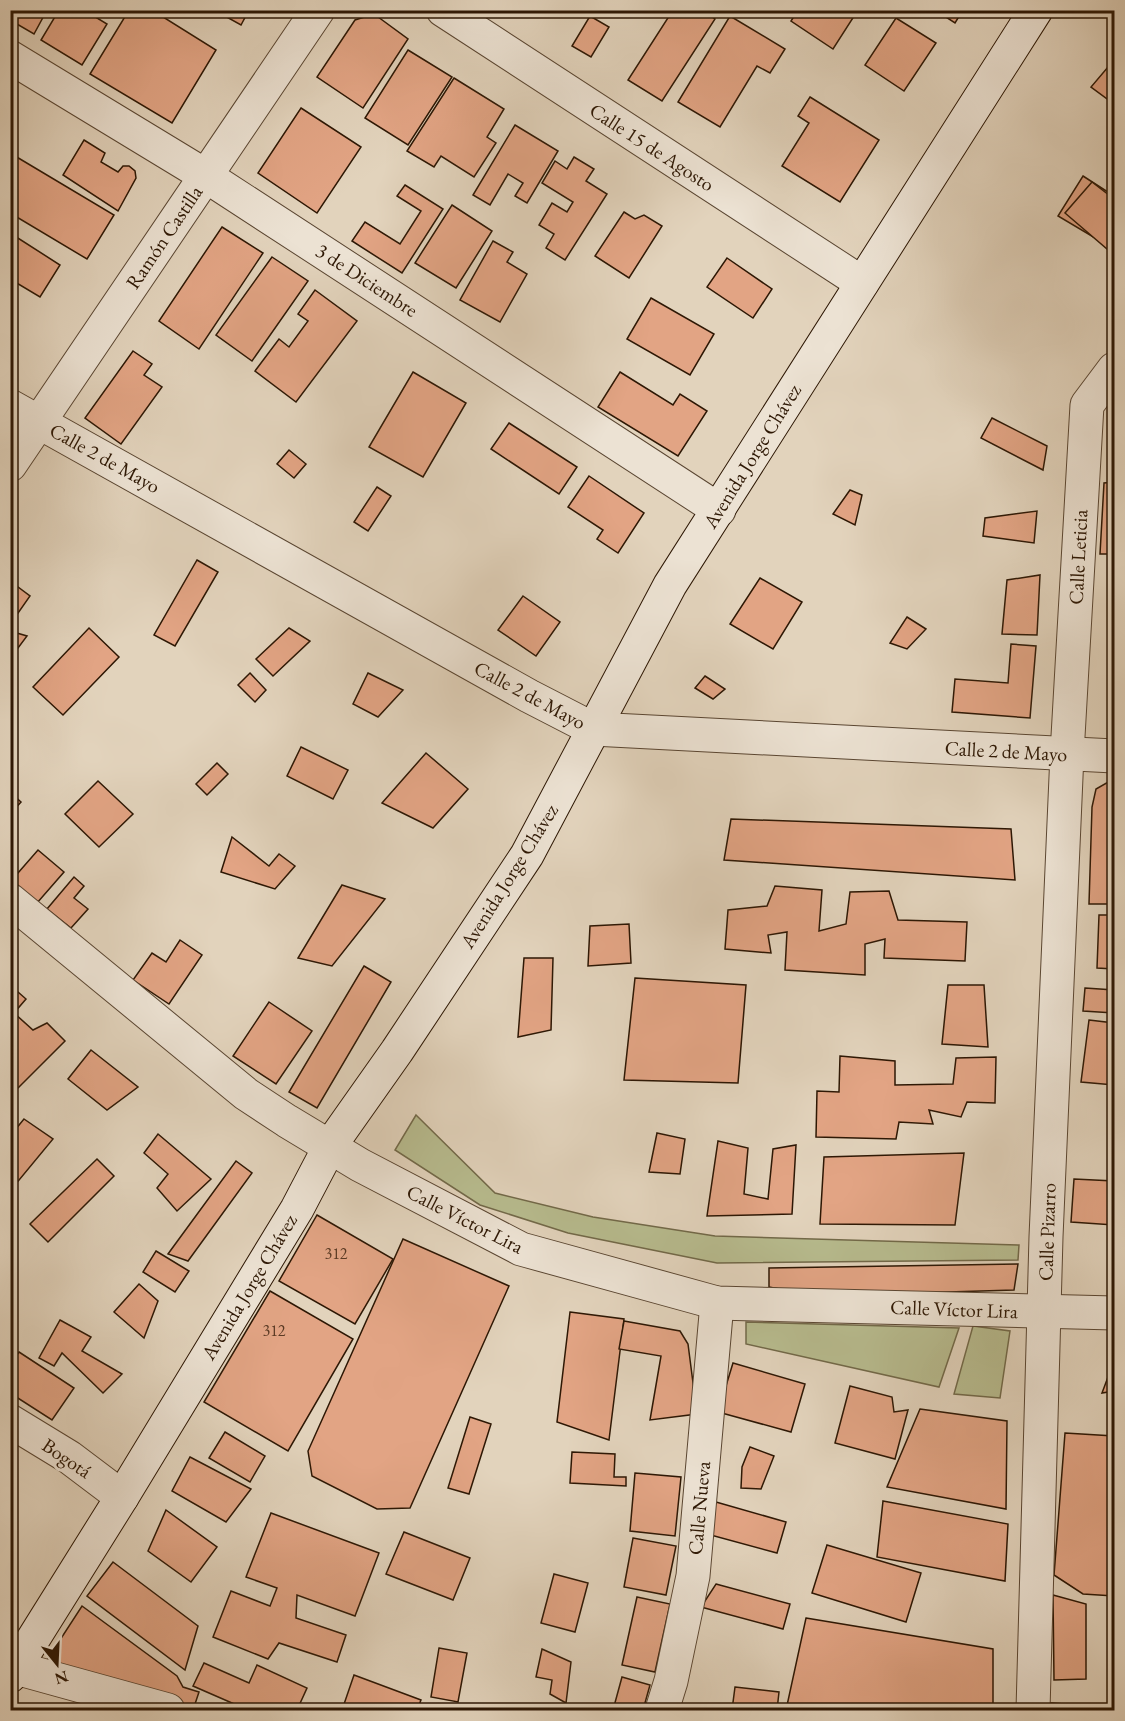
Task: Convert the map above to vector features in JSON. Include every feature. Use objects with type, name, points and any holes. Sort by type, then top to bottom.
[{"type":"street","name":"Ramón Castilla","points":[[10,465],[318,10]]},
{"type":"street","name":"Calle 15 de Agosto","points":[[443,10],[862,283]]},
{"type":"street","name":"Avenida Jorge Chávez","points":[[13,1672],[297,1209],[330,1146],[397,1051],[527,855],[670,585],[1036,10]]},
{"type":"street","name":"3 de Diciembre","points":[[10,57],[206,176],[719,510]]},
{"type":"street","name":"Calle Leticia","points":[[1067,754],[1087,405],[1114,369]]},
{"type":"street","name":"Calle 2 de Mayo","points":[[10,406],[529,696],[593,729],[1114,756]]},
{"type":"street","name":"Calle Pizarro","points":[[1033,1710],[1044,1312],[1067,754]]},
{"type":"street","name":"Calle Víctor Lira","points":[[10,900],[246,1094],[360,1165],[521,1249],[717,1303],[1114,1313]]},
{"type":"street","name":"Calle Nueva","points":[[662,1710],[671,1681],[693,1576],[717,1303]]},
{"type":"street","name":"Bogotá","points":[[10,1421],[69,1457],[122,1497]]},
{"type":"street","points":[[13,1672],[168,1710]]},
{"type":"green space","points":[[416,1115],[495,1193],[593,1217],[715,1236],[1019,1245],[1018,1260],[717,1263],[568,1233],[480,1205],[395,1150]]},
{"type":"green space","points":[[746,1322],[959,1328],[939,1387],[746,1344]]},
{"type":"green space","points":[[973,1326],[1010,1331],[1000,1398],[954,1394]]},
{"type":"building","points":[[10,10],[47,10],[34,34],[10,20]]},
{"type":"building","points":[[59,10],[84,10],[107,24],[82,65],[41,40]]},
{"type":"building","points":[[129,10],[152,10],[216,50],[172,123],[90,74]]},
{"type":"building","points":[[214,10],[249,10],[241,25]]},
{"type":"building","points":[[673,10],[702,10],[715,19],[662,101],[628,80]]},
{"type":"building","points":[[798,10],[858,10],[833,49],[791,21]]},
{"type":"building","points":[[935,10],[963,10],[955,23]]},
{"type":"building","points":[[374,14],[408,39],[363,108],[317,77],[355,20]]},
{"type":"building","points":[[590,16],[609,27],[591,57],[572,46]]},
{"type":"building","points":[[730,16],[785,49],[770,73],[757,66],[720,127],[678,102]]},
{"type":"building","points":[[896,18],[936,43],[904,91],[865,65]]},
{"type":"building","points":[[408,50],[452,77],[408,145],[365,118]]},
{"type":"building","points":[[1108,67],[1114,72],[1114,104],[1091,87]]},
{"type":"building","points":[[454,78],[504,109],[487,137],[496,143],[474,177],[441,156],[434,167],[407,151]]},
{"type":"building","points":[[810,97],[879,140],[840,202],[782,166],[809,123],[798,116]]},
{"type":"building","points":[[301,108],[361,147],[317,213],[258,173]]},
{"type":"building","points":[[515,125],[558,151],[527,203],[515,196],[523,183],[508,174],[490,205],[473,195]]},
{"type":"building","points":[[84,140],[105,153],[101,162],[118,172],[123,166],[129,166],[135,171],[136,178],[118,211],[63,175]]},
{"type":"building","points":[[10,153],[114,215],[87,259],[10,213]]},
{"type":"building","points":[[574,157],[594,169],[586,181],[607,194],[565,260],[546,248],[554,234],[539,225],[552,203],[567,212],[573,202],[542,183],[555,161],[567,169]]},
{"type":"building","points":[[1083,176],[1114,196],[1114,207],[1095,238],[1058,216]]},
{"type":"building","points":[[1092,182],[1114,199],[1114,255],[1065,213]]},
{"type":"building","points":[[405,185],[443,209],[402,273],[352,241],[365,222],[400,244],[421,211],[397,196]]},
{"type":"building","points":[[452,205],[492,231],[456,288],[415,263]]},
{"type":"building","points":[[624,212],[635,219],[644,215],[662,226],[629,278],[595,256]]},
{"type":"building","points":[[222,227],[263,253],[199,349],[159,321]]},
{"type":"building","points":[[10,233],[60,265],[40,297],[10,279]]},
{"type":"building","points":[[493,241],[513,252],[507,262],[527,274],[500,322],[460,300]]},
{"type":"building","points":[[272,257],[308,281],[252,361],[216,335]]},
{"type":"building","points":[[727,258],[772,289],[753,318],[707,287]]},
{"type":"building","points":[[315,290],[357,321],[296,402],[255,371],[279,339],[289,347],[308,321],[298,314]]},
{"type":"building","points":[[651,298],[714,334],[690,375],[627,339]]},
{"type":"building","points":[[133,351],[152,364],[144,375],[162,387],[121,444],[85,418]]},
{"type":"building","points":[[413,372],[466,403],[423,477],[369,447]]},
{"type":"building","points":[[620,372],[673,405],[680,394],[707,411],[678,456],[598,407]]},
{"type":"building","points":[[992,418],[1047,446],[1043,470],[981,438]]},
{"type":"building","points":[[509,423],[577,467],[559,494],[491,449]]},
{"type":"building","points":[[289,450],[306,464],[294,478],[277,464]]},
{"type":"building","points":[[589,476],[644,513],[618,553],[597,539],[603,530],[568,507]]},
{"type":"building","points":[[1114,482],[1114,554],[1100,554],[1104,483]]},
{"type":"building","points":[[377,487],[391,496],[368,531],[354,522]]},
{"type":"building","points":[[850,490],[862,495],[855,525],[833,514]]},
{"type":"building","points":[[1037,511],[1034,543],[983,536],[985,518]]},
{"type":"building","points":[[197,560],[218,572],[175,646],[154,635]]},
{"type":"building","points":[[1040,575],[1037,635],[1002,634],[1007,580]]},
{"type":"building","points":[[760,578],[802,602],[773,649],[730,624]]},
{"type":"building","points":[[10,581],[30,596],[16,616],[10,612]]},
{"type":"building","points":[[523,596],[560,622],[536,656],[498,630]]},
{"type":"building","points":[[907,617],[926,629],[907,649],[890,643]]},
{"type":"building","points":[[89,628],[119,657],[63,715],[33,687]]},
{"type":"building","points":[[289,628],[310,641],[273,676],[256,659]]},
{"type":"building","points":[[10,631],[27,636],[12,656],[10,655]]},
{"type":"building","points":[[1011,644],[1036,646],[1030,718],[952,712],[955,679],[1008,683]]},
{"type":"building","points":[[250,673],[266,690],[255,702],[238,685]]},
{"type":"building","points":[[368,673],[403,690],[378,717],[353,704]]},
{"type":"building","points":[[705,676],[725,689],[713,699],[695,688]]},
{"type":"building","points":[[301,747],[348,770],[333,799],[287,776]]},
{"type":"building","points":[[426,753],[468,789],[433,828],[382,803]]},
{"type":"building","points":[[217,763],[228,774],[207,795],[196,784]]},
{"type":"building","points":[[98,781],[133,814],[99,847],[65,814]]},
{"type":"building","points":[[1114,781],[1114,904],[1089,904],[1092,807],[1096,789]]},
{"type":"building","points":[[10,792],[21,802],[10,814]]},
{"type":"building","points":[[731,819],[1011,829],[1015,880],[724,860]]},
{"type":"building","points":[[232,837],[269,866],[279,854],[295,866],[275,889],[221,872]]},
{"type":"building","points":[[38,850],[64,872],[37,903],[11,881]]},
{"type":"building","points":[[74,877],[84,886],[74,898],[88,909],[71,928],[47,909]]},
{"type":"building","points":[[342,885],[385,899],[332,966],[298,958]]},
{"type":"building","points":[[775,886],[822,890],[819,931],[846,924],[850,892],[889,891],[898,920],[967,922],[965,961],[884,958],[885,939],[865,944],[865,975],[785,970],[787,932],[768,935],[771,953],[725,949],[728,910],[767,906]]},
{"type":"building","points":[[1099,915],[1114,915],[1114,969],[1097,968]]},
{"type":"building","points":[[629,924],[631,963],[588,966],[590,926]]},
{"type":"building","points":[[180,940],[202,955],[169,1004],[133,980],[152,953],[166,962]]},
{"type":"building","points":[[524,958],[553,958],[551,1030],[518,1037]]},
{"type":"building","points":[[364,966],[391,982],[317,1108],[289,1092]]},
{"type":"building","points":[[635,978],[746,985],[738,1083],[624,1080]]},
{"type":"building","points":[[10,985],[26,999],[14,1013],[33,1030],[47,1023],[65,1041],[16,1090],[10,1084]]},
{"type":"building","points":[[948,985],[984,985],[988,1047],[942,1044]]},
{"type":"building","points":[[1085,988],[1114,990],[1114,1013],[1083,1011]]},
{"type":"building","points":[[269,1002],[312,1031],[276,1084],[233,1056]]},
{"type":"building","points":[[1089,1020],[1114,1023],[1114,1085],[1081,1082]]},
{"type":"building","points":[[91,1050],[138,1087],[107,1110],[68,1079]]},
{"type":"building","points":[[840,1056],[895,1061],[895,1085],[953,1084],[956,1058],[996,1057],[995,1103],[967,1102],[961,1117],[929,1110],[933,1124],[899,1122],[896,1139],[816,1137],[817,1091],[839,1092]]},
{"type":"building","points":[[24,1119],[53,1139],[10,1191],[10,1136]]},
{"type":"building","points":[[657,1133],[685,1139],[680,1174],[649,1172]]},
{"type":"building","points":[[158,1134],[211,1179],[177,1211],[157,1188],[168,1174],[144,1153]]},
{"type":"building","points":[[718,1141],[748,1148],[744,1194],[768,1199],[773,1149],[796,1145],[792,1214],[707,1216]]},
{"type":"building","points":[[964,1153],[955,1225],[820,1224],[824,1157]]},
{"type":"building","points":[[97,1159],[114,1176],[48,1242],[30,1224]]},
{"type":"building","points":[[236,1161],[252,1173],[188,1261],[168,1254]]},
{"type":"building","points":[[1074,1179],[1114,1181],[1114,1225],[1071,1222]]},
{"type":"building","points":[[317,1215],[393,1259],[355,1324],[279,1281]]},
{"type":"building","points":[[403,1239],[509,1286],[410,1508],[377,1509],[312,1476],[308,1451]]},
{"type":"building","points":[[156,1251],[189,1271],[175,1292],[143,1272]]},
{"type":"building","points":[[1018,1264],[1014,1290],[815,1296],[769,1287],[769,1268]]},
{"type":"building","points":[[139,1284],[158,1301],[144,1338],[114,1312]]},
{"type":"building","points":[[270,1291],[353,1339],[288,1451],[204,1402]]},
{"type":"building","points":[[570,1312],[624,1319],[609,1440],[557,1422]]},
{"type":"building","points":[[60,1320],[91,1337],[82,1351],[122,1374],[103,1393],[62,1353],[54,1366],[39,1358]]},
{"type":"building","points":[[624,1321],[680,1331],[688,1344],[697,1414],[650,1420],[661,1356],[619,1349]]},
{"type":"building","points":[[19,1352],[74,1388],[52,1420],[10,1393],[10,1365]]},
{"type":"building","points":[[1114,1361],[1114,1391],[1102,1393]]},
{"type":"building","points":[[733,1363],[805,1384],[791,1432],[718,1412]]},
{"type":"building","points":[[850,1386],[892,1397],[894,1412],[908,1410],[895,1459],[835,1443]]},
{"type":"building","points":[[920,1409],[1007,1421],[1006,1509],[887,1487]]},
{"type":"building","points":[[470,1417],[491,1424],[469,1494],[448,1488]]},
{"type":"building","points":[[225,1432],[265,1456],[250,1482],[209,1458]]},
{"type":"building","points":[[1065,1433],[1114,1436],[1114,1596],[1083,1594],[1054,1575]]},
{"type":"building","points":[[750,1447],[774,1456],[761,1489],[741,1488],[742,1467]]},
{"type":"building","points":[[572,1452],[615,1454],[614,1477],[626,1477],[626,1486],[570,1483]]},
{"type":"building","points":[[190,1457],[251,1489],[226,1522],[172,1491]]},
{"type":"building","points":[[635,1473],[681,1477],[675,1536],[630,1531]]},
{"type":"building","points":[[10,1492],[17,1495],[10,1510]]},
{"type":"building","points":[[883,1501],[1008,1524],[1005,1581],[877,1557]]},
{"type":"building","points":[[716,1502],[786,1522],[777,1553],[707,1534]]},
{"type":"building","points":[[166,1510],[217,1547],[191,1582],[148,1551]]},
{"type":"building","points":[[271,1513],[379,1553],[355,1616],[297,1595],[296,1618],[346,1635],[337,1662],[279,1643],[268,1659],[213,1637],[231,1591],[270,1606],[277,1588],[246,1577]]},
{"type":"building","points":[[404,1532],[470,1558],[453,1600],[386,1574]]},
{"type":"building","points":[[633,1538],[676,1546],[666,1595],[624,1587]]},
{"type":"building","points":[[827,1545],[921,1573],[906,1622],[812,1593]]},
{"type":"building","points":[[113,1562],[198,1626],[185,1670],[87,1596]]},
{"type":"building","points":[[554,1574],[588,1583],[575,1632],[541,1623]]},
{"type":"building","points":[[716,1584],[790,1604],[783,1629],[701,1607]]},
{"type":"building","points":[[1053,1595],[1086,1604],[1086,1679],[1054,1680]]},
{"type":"building","points":[[637,1597],[670,1604],[655,1672],[622,1665]]},
{"type":"building","points":[[82,1606],[177,1676],[183,1687],[199,1692],[194,1707],[45,1663]]},
{"type":"building","points":[[806,1618],[993,1649],[993,1710],[786,1710]]},
{"type":"building","points":[[439,1648],[467,1653],[458,1702],[431,1697]]},
{"type":"building","points":[[542,1649],[571,1662],[566,1703],[550,1694],[552,1680],[536,1677]]},
{"type":"building","points":[[204,1663],[249,1683],[257,1665],[307,1688],[297,1710],[248,1710],[193,1686]]},
{"type":"building","points":[[354,1675],[421,1700],[417,1710],[342,1710]]},
{"type":"building","points":[[622,1677],[650,1685],[643,1710],[613,1710]]},
{"type":"building","points":[[735,1687],[779,1692],[777,1710],[732,1710]]},
{"type":"building","points":[[1051,1703],[1106,1707],[1105,1710],[1050,1710]]}]
